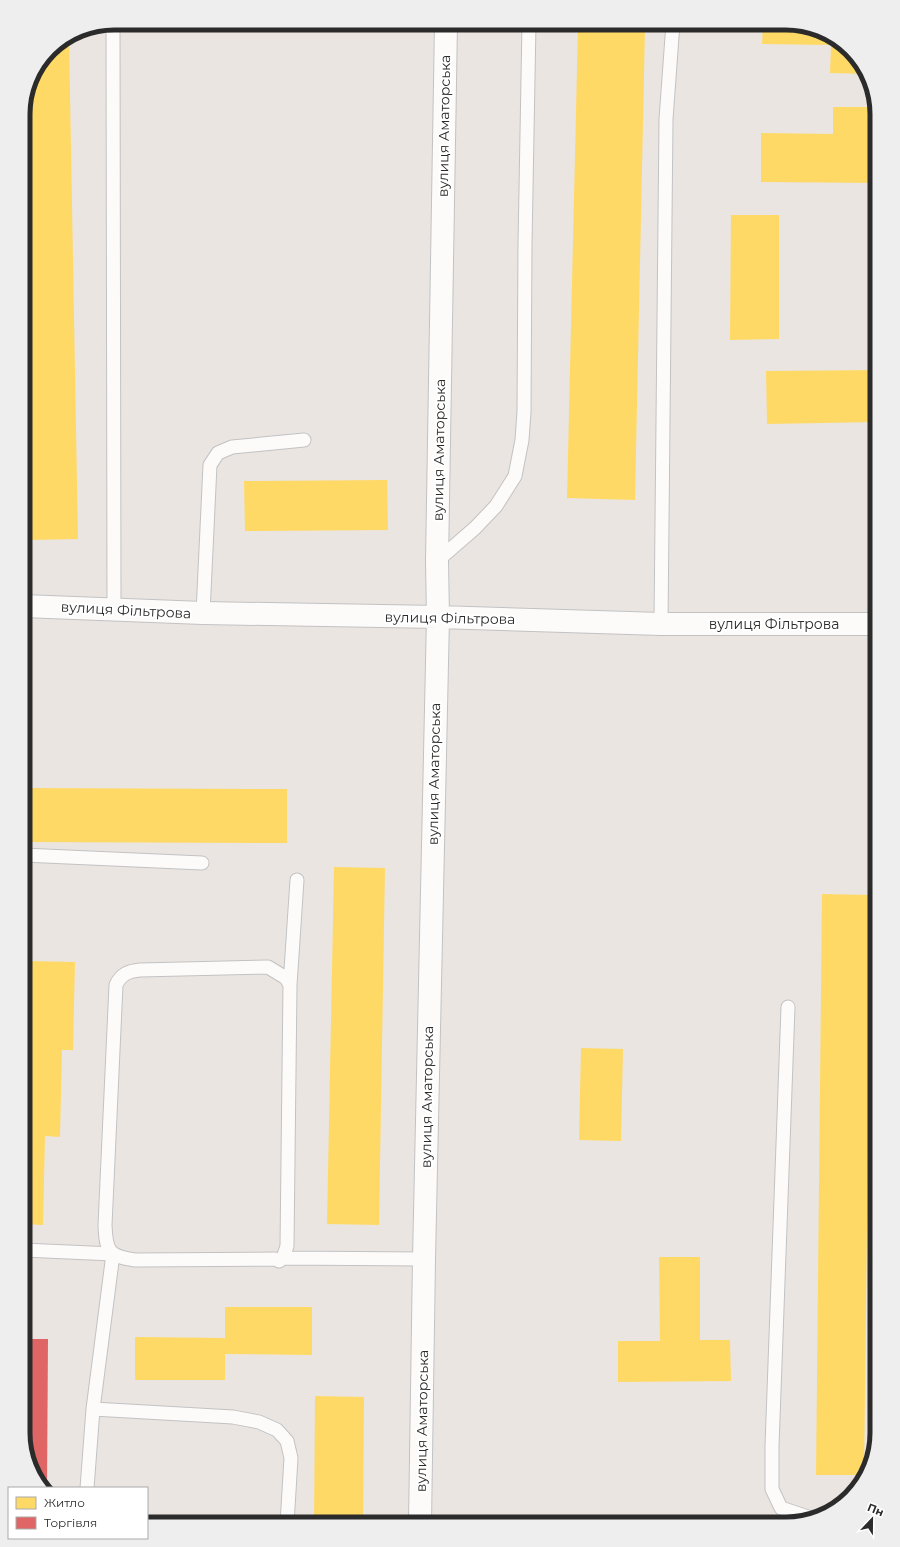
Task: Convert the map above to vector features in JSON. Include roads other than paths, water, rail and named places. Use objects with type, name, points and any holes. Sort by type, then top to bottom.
[{"type":"street","name":"вулиця Аматорська","points":[[420,1517],[424,1259],[438,617],[437,561],[446,30]]},
{"type":"street","name":"вулиця Фільтрова","points":[[30,606],[114,608],[203,613],[438,617],[660,624],[870,624]]},
{"type":"lane","points":[[113,30],[114,608]]},
{"type":"lane","points":[[437,561],[475,528],[496,506],[515,476],[522,440],[524,412],[529,30]]},
{"type":"lane","points":[[660,624],[666,119],[672,30]]},
{"type":"lane","points":[[203,613],[210,465],[218,454],[232,447],[304,440]]},
{"type":"lane","points":[[30,855],[202,863]]},
{"type":"lane","points":[[283,1258],[287,1246],[290,985],[297,880]]},
{"type":"lane","points":[[87,1487],[93,1409],[113,1254],[106,1244],[105,1225],[116,985],[120,978],[132,971],[140,970],[268,967],[286,978],[290,985]]},
{"type":"lane","points":[[788,1007],[772,1446],[772,1490],[781,1508],[802,1515]]},
{"type":"lane","points":[[30,1250],[113,1254],[123,1258],[135,1260],[280,1261],[283,1258],[424,1259]]},
{"type":"lane","points":[[93,1409],[233,1417],[259,1422],[277,1430],[287,1441],[291,1458],[287,1517]]}]
